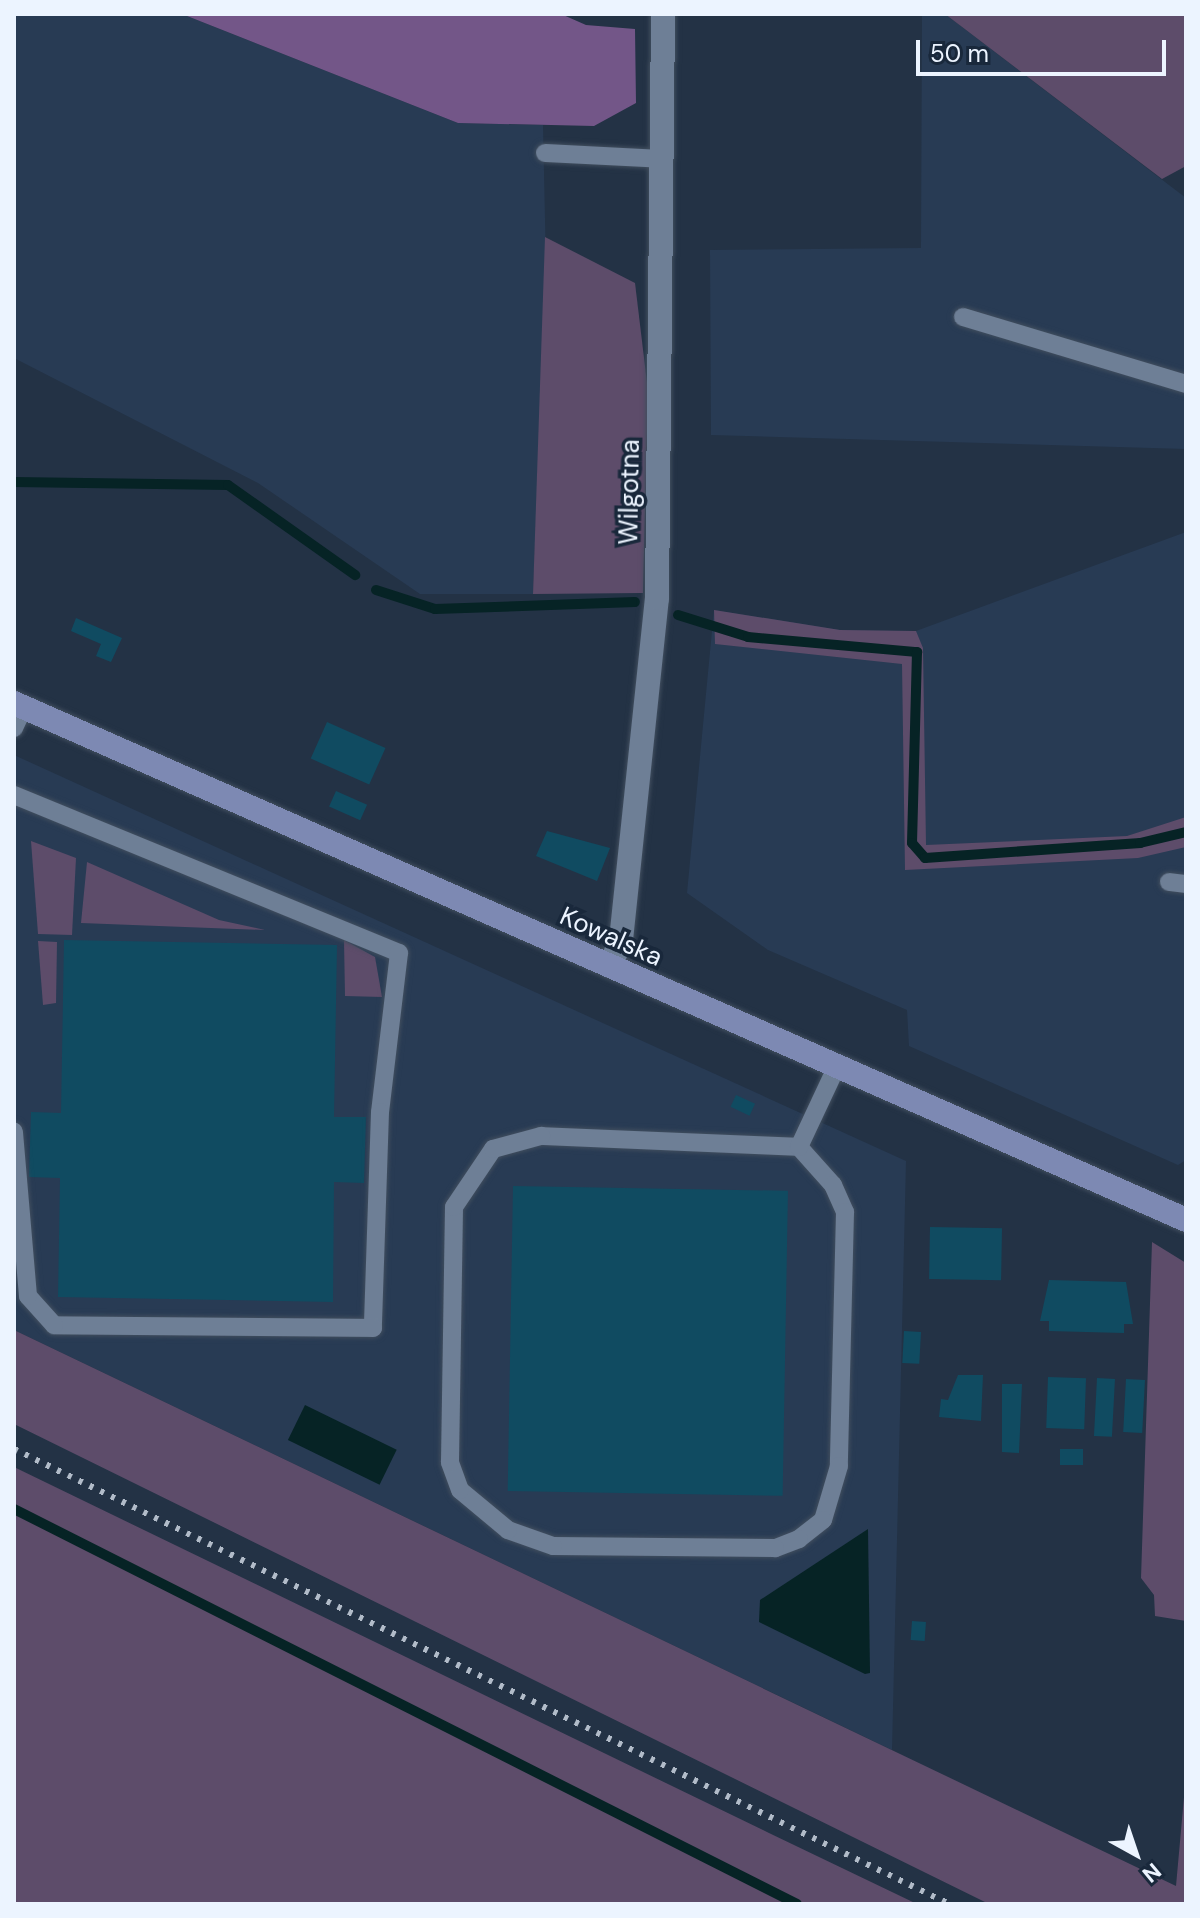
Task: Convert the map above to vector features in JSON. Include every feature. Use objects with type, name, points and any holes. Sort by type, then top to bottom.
[{"type":"street","name":"Wilgotna","points":[[610,966],[621,940],[657,598],[663,14]]},
{"type":"street","name":"Kowalska","points":[[17,713],[610,966],[1186,1220]]},
{"type":"lane","points":[[545,153],[662,159]]},
{"type":"lane","points":[[963,317],[1186,384]]},
{"type":"lane","points":[[14,795],[399,953],[380,1112],[373,1328],[54,1325],[28,1296],[14,1132]]},
{"type":"lane","points":[[799,1147],[837,1066]]},
{"type":"lane","points":[[541,1136],[799,1147],[833,1185],[845,1212],[839,1466],[823,1520],[775,1548],[553,1546],[480,1512],[460,1490],[450,1462],[452,1225],[465,1181],[493,1149],[541,1136]]},
{"type":"shaded area","points":[[14,14],[182,14],[458,123],[543,125],[546,267],[533,594],[420,594],[258,483],[14,358]]},
{"type":"shaded area","points":[[182,14],[561,14],[586,25],[635,29],[636,103],[594,126],[458,123]]},
{"type":"shaded area","points":[[922,14],[945,14],[1186,198],[1186,449],[711,435],[710,250],[921,248]]},
{"type":"shaded area","points":[[945,14],[1186,14],[1186,166],[1162,179]]},
{"type":"shaded area","points":[[545,237],[635,283],[648,391],[643,593],[533,594]]},
{"type":"shaded area","points":[[1186,532],[1186,1160],[1178,1165],[909,1046],[907,1010],[768,950],[687,893],[714,610],[840,630],[916,631]]},
{"type":"shaded area","points":[[714,610],[840,630],[916,631],[923,648],[926,845],[1127,836],[1186,817],[1186,847],[1138,858],[905,870],[902,664],[715,644]]},
{"type":"shaded area","points":[[14,755],[906,1161],[892,1750],[14,1330]]},
{"type":"shaded area","points":[[31,841],[76,858],[72,935],[38,934]]},
{"type":"shaded area","points":[[87,862],[219,920],[265,930],[81,923]]},
{"type":"shaded area","points":[[344,940],[375,957],[382,997],[345,996]]},
{"type":"shaded area","points":[[38,941],[57,942],[56,1003],[43,1005]]},
{"type":"shaded area","points":[[1152,1242],[1186,1263],[1186,1621],[1155,1616],[1154,1595],[1141,1578]]},
{"type":"shaded area","points":[[14,1330],[1176,1886],[1186,1775],[1186,1904],[989,1904],[14,1424]]},
{"type":"shaded area","points":[[305,1405],[397,1450],[380,1485],[288,1440]]},
{"type":"shaded area","points":[[14,1467],[769,1833],[917,1904],[14,1904]]},
{"type":"shaded area","points":[[868,1529],[870,1673],[865,1674],[759,1622],[760,1600]]},
{"type":"building","points":[[76,618],[122,638],[111,662],[96,656],[101,644],[71,631]]},
{"type":"building","points":[[327,722],[385,748],[369,785],[311,759]]},
{"type":"building","points":[[336,791],[367,805],[360,820],[329,807]]},
{"type":"building","points":[[547,831],[610,848],[597,881],[536,856]]},
{"type":"building","points":[[64,940],[337,945],[334,1117],[366,1117],[364,1183],[334,1182],[333,1302],[58,1297],[60,1178],[29,1177],[31,1112],[61,1113]]},
{"type":"building","points":[[736,1095],[755,1104],[750,1116],[731,1107]]},
{"type":"building","points":[[513,1186],[788,1191],[783,1496],[508,1491]]},
{"type":"building","points":[[930,1227],[1002,1228],[1001,1280],[929,1279]]},
{"type":"building","points":[[1049,1280],[1126,1282],[1133,1324],[1124,1324],[1124,1333],[1049,1331],[1049,1321],[1040,1321]]},
{"type":"building","points":[[904,1331],[921,1332],[919,1364],[902,1363]]},
{"type":"building","points":[[958,1375],[983,1375],[981,1421],[939,1417],[941,1399],[948,1400]]},
{"type":"building","points":[[1048,1377],[1086,1378],[1084,1429],[1046,1428]]},
{"type":"building","points":[[1097,1378],[1115,1379],[1112,1437],[1094,1436]]},
{"type":"building","points":[[1126,1379],[1145,1380],[1142,1433],[1123,1432]]},
{"type":"building","points":[[1002,1384],[1022,1384],[1019,1453],[1002,1452]]},
{"type":"building","points":[[1060,1449],[1083,1449],[1083,1465],[1060,1465]]},
{"type":"building","points":[[912,1621],[926,1622],[925,1641],[911,1640]]},
{"type":"waterway","points":[[14,482],[228,485],[355,575]]},
{"type":"waterway","points":[[376,590],[435,609],[635,602]]},
{"type":"waterway","points":[[678,615],[748,637],[917,652],[912,843],[925,858],[1140,843],[1186,832]]},
{"type":"waterway","points":[[14,1509],[797,1904]]},
{"type":"railway","points":[[14,1449],[949,1904]]}]
